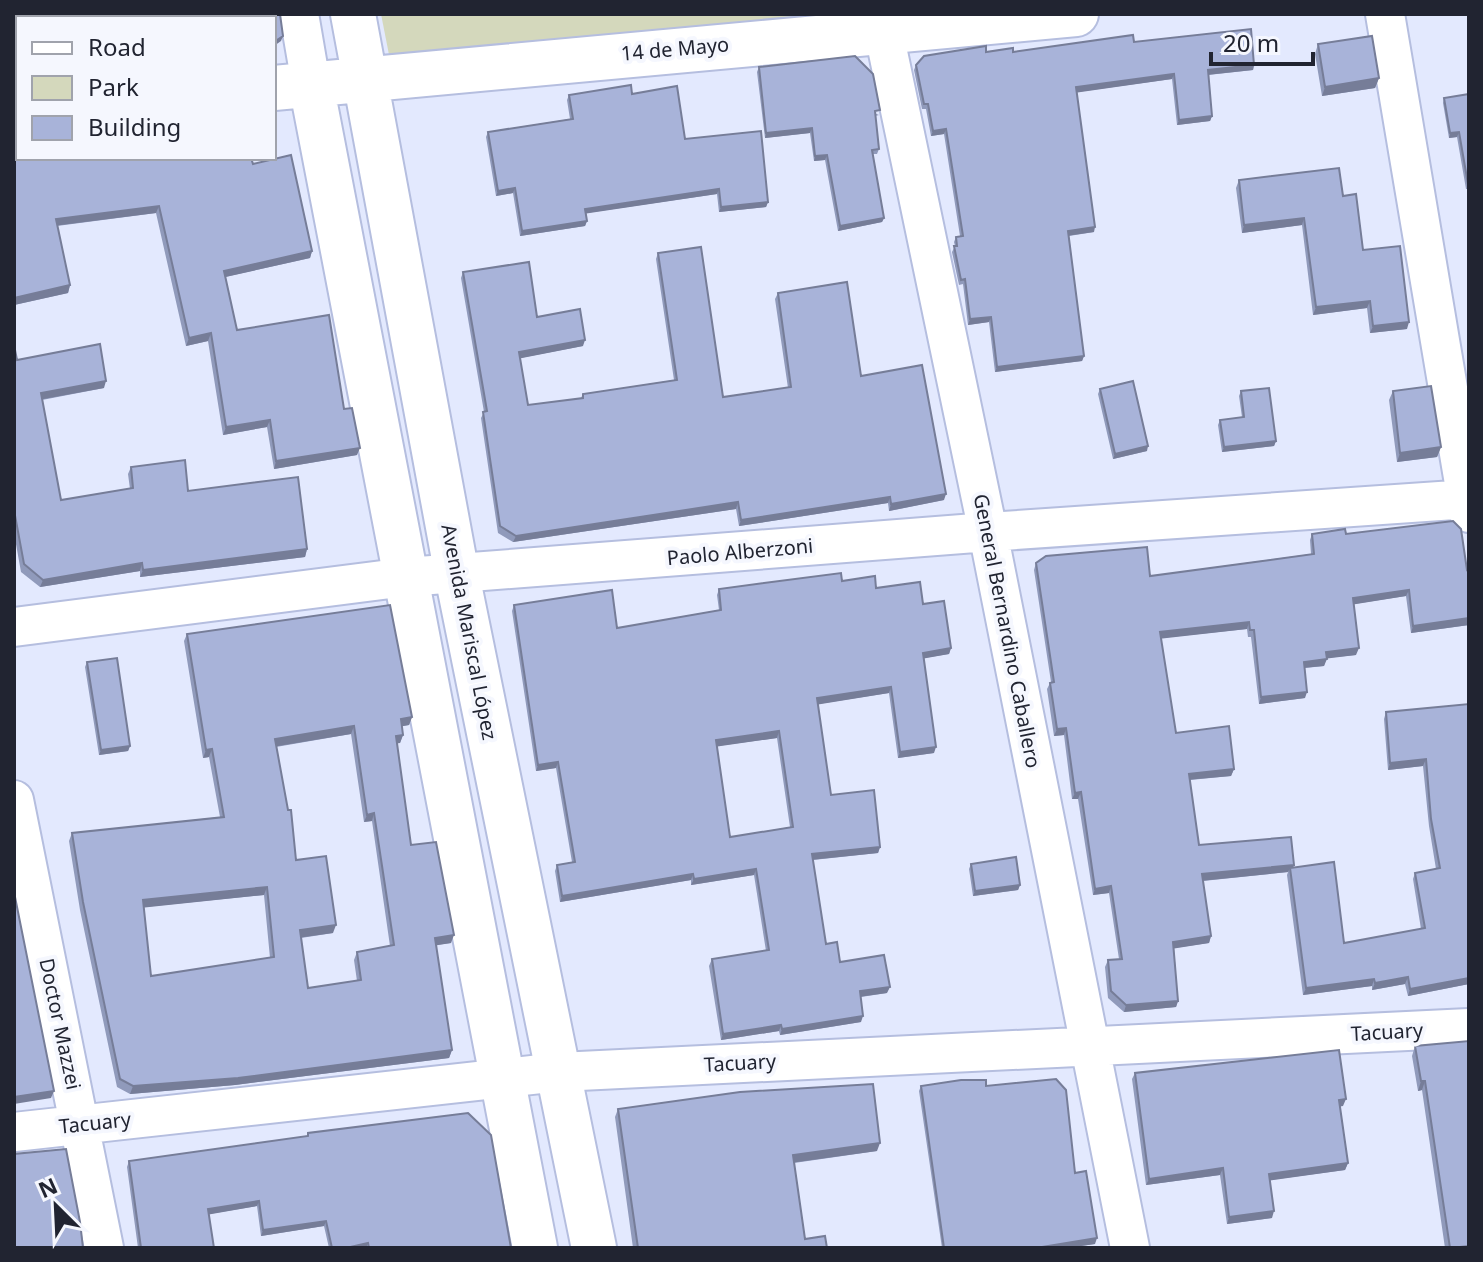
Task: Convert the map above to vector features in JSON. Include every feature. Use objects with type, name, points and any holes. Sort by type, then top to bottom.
[{"type":"main road","name":"Avenida Mariscal López","points":[[353,14],[457,575],[594,1248]]},
{"type":"main road","name":"14 de Mayo","points":[[292,86],[882,22],[1076,14]]},
{"type":"main road","points":[[292,86],[406,577],[535,1248]]},
{"type":"street","points":[[292,86],[299,14]]},
{"type":"street","points":[[1385,14],[1468,504]]},
{"type":"street","name":"General Bernardino Caballero","points":[[882,22],[988,532],[1130,1248]]},
{"type":"street","name":"Paolo Alberzoni","points":[[14,627],[406,577],[988,532],[1468,504]]},
{"type":"street","name":"Doctor Mazzei","points":[[14,800],[104,1248]]},
{"type":"street","name":"Tacuary","points":[[14,1132],[559,1072],[1469,1028]]},
{"type":"green space","points":[[381,14],[834,14],[836,21],[392,70]]},
{"type":"building","points":[[14,14],[100,14],[16,16],[14,72]]},
{"type":"building","points":[[280,14],[283,36],[276,41],[276,16],[214,16]]},
{"type":"building","points":[[1251,29],[1254,65],[1208,70],[1212,116],[1179,120],[1174,74],[1076,87],[1095,227],[1068,231],[1084,356],[997,367],[991,317],[970,319],[965,279],[961,280],[954,246],[957,246],[956,237],[963,236],[946,129],[933,131],[916,65],[924,56],[986,46],[986,52],[1013,48],[1013,52],[1133,35],[1134,42]]},
{"type":"building","points":[[1372,36],[1379,78],[1325,87],[1318,44]]},
{"type":"building","points":[[855,56],[873,74],[880,110],[875,111],[879,149],[872,150],[884,218],[840,226],[827,155],[815,156],[812,128],[766,133],[759,67]]},
{"type":"building","points":[[631,85],[632,94],[677,86],[685,139],[761,131],[768,202],[721,207],[719,189],[585,209],[587,221],[522,231],[515,188],[498,191],[488,132],[573,119],[569,95]]},
{"type":"building","points":[[1469,94],[1468,184],[1459,132],[1450,133],[1444,98]]},
{"type":"building","points":[[14,151],[16,160],[252,160],[253,164],[291,155],[312,251],[224,271],[237,330],[329,315],[344,409],[352,408],[360,448],[276,461],[270,420],[226,427],[211,333],[189,338],[159,206],[56,219],[70,285],[14,298]]},
{"type":"building","points":[[1339,168],[1343,196],[1356,194],[1363,250],[1400,246],[1409,322],[1373,326],[1370,301],[1316,307],[1304,218],[1244,225],[1239,180]]},
{"type":"building","points":[[701,247],[723,397],[791,387],[778,293],[847,282],[861,376],[922,365],[946,494],[891,504],[890,497],[741,520],[738,502],[516,536],[500,526],[483,412],[487,411],[463,272],[529,262],[537,317],[580,309],[585,340],[519,352],[528,405],[677,380],[658,253]]},
{"type":"building","points":[[100,344],[106,381],[41,393],[61,500],[133,488],[131,467],[185,460],[188,491],[298,477],[307,549],[143,570],[142,563],[43,580],[24,564],[14,510],[14,345],[17,360]]},
{"type":"building","points":[[1133,381],[1148,446],[1115,454],[1100,389]]},
{"type":"building","points":[[1431,386],[1441,447],[1400,453],[1393,391]]},
{"type":"building","points":[[1269,388],[1276,441],[1224,447],[1220,420],[1244,417],[1241,391]]},
{"type":"building","points":[[1453,521],[1461,529],[1469,569],[1469,618],[1413,626],[1409,590],[1353,598],[1359,648],[1326,652],[1327,659],[1304,662],[1307,692],[1261,697],[1254,630],[1250,630],[1249,622],[1160,632],[1176,733],[1229,726],[1234,769],[1189,774],[1199,845],[1291,837],[1294,865],[1202,874],[1211,936],[1173,942],[1178,1001],[1126,1005],[1111,991],[1108,960],[1122,959],[1111,886],[1095,889],[1081,792],[1075,793],[1066,728],[1057,729],[1050,683],[1054,682],[1036,563],[1046,556],[1147,547],[1150,576],[1314,554],[1312,534],[1345,529],[1346,534]]},
{"type":"building","points":[[841,573],[842,581],[875,576],[876,588],[920,582],[923,604],[944,601],[951,648],[923,653],[936,747],[900,752],[891,687],[817,698],[831,795],[874,790],[880,847],[812,854],[826,944],[837,942],[840,962],[884,955],[890,987],[860,991],[863,1016],[782,1029],[781,1025],[723,1034],[712,959],[769,950],[756,869],[694,879],[693,874],[562,896],[557,865],[575,862],[558,762],[538,765],[514,605],[612,590],[617,628],[721,610],[719,589]],"holes":[[[779,731],[793,827],[730,837],[716,740]]]},
{"type":"building","points":[[390,605],[412,717],[401,719],[403,735],[396,736],[411,845],[436,842],[454,935],[435,938],[452,1050],[238,1078],[133,1086],[120,1079],[83,902],[72,833],[224,817],[212,749],[206,750],[187,634]],"holes":[[[354,726],[367,815],[374,813],[394,945],[357,952],[361,980],[308,988],[300,930],[336,925],[326,856],[296,860],[291,810],[288,810],[275,739]],[[267,887],[274,957],[151,976],[143,900]]]},
{"type":"building","points":[[117,658],[130,746],[101,750],[87,662]]},
{"type":"building","points":[[1469,704],[1469,978],[1410,989],[1408,977],[1375,983],[1374,979],[1306,988],[1290,868],[1334,862],[1344,943],[1425,928],[1415,873],[1440,868],[1431,819],[1426,759],[1390,763],[1386,712]]},
{"type":"building","points":[[1016,857],[1020,885],[975,891],[971,864]]},
{"type":"building","points":[[14,892],[54,1091],[14,1097]]},
{"type":"building","points":[[1469,1041],[1469,1246],[1450,1248],[1425,1081],[1421,1081],[1415,1046]]},
{"type":"building","points":[[1339,1050],[1346,1099],[1339,1100],[1348,1163],[1269,1174],[1274,1211],[1229,1217],[1223,1168],[1149,1179],[1135,1073]]},
{"type":"building","points":[[1056,1079],[1066,1090],[1075,1173],[1086,1171],[1097,1238],[1036,1248],[944,1248],[921,1086],[961,1080],[986,1080],[986,1086]]},
{"type":"building","points":[[873,1084],[880,1143],[793,1155],[805,1239],[825,1236],[827,1248],[638,1248],[618,1109],[740,1092]]},
{"type":"building","points":[[468,1113],[491,1135],[511,1248],[369,1248],[368,1243],[332,1248],[326,1221],[263,1230],[259,1201],[208,1209],[214,1248],[141,1248],[129,1161],[308,1136],[308,1133]]},
{"type":"building","points":[[66,1149],[83,1248],[14,1248],[14,1154]]}]
